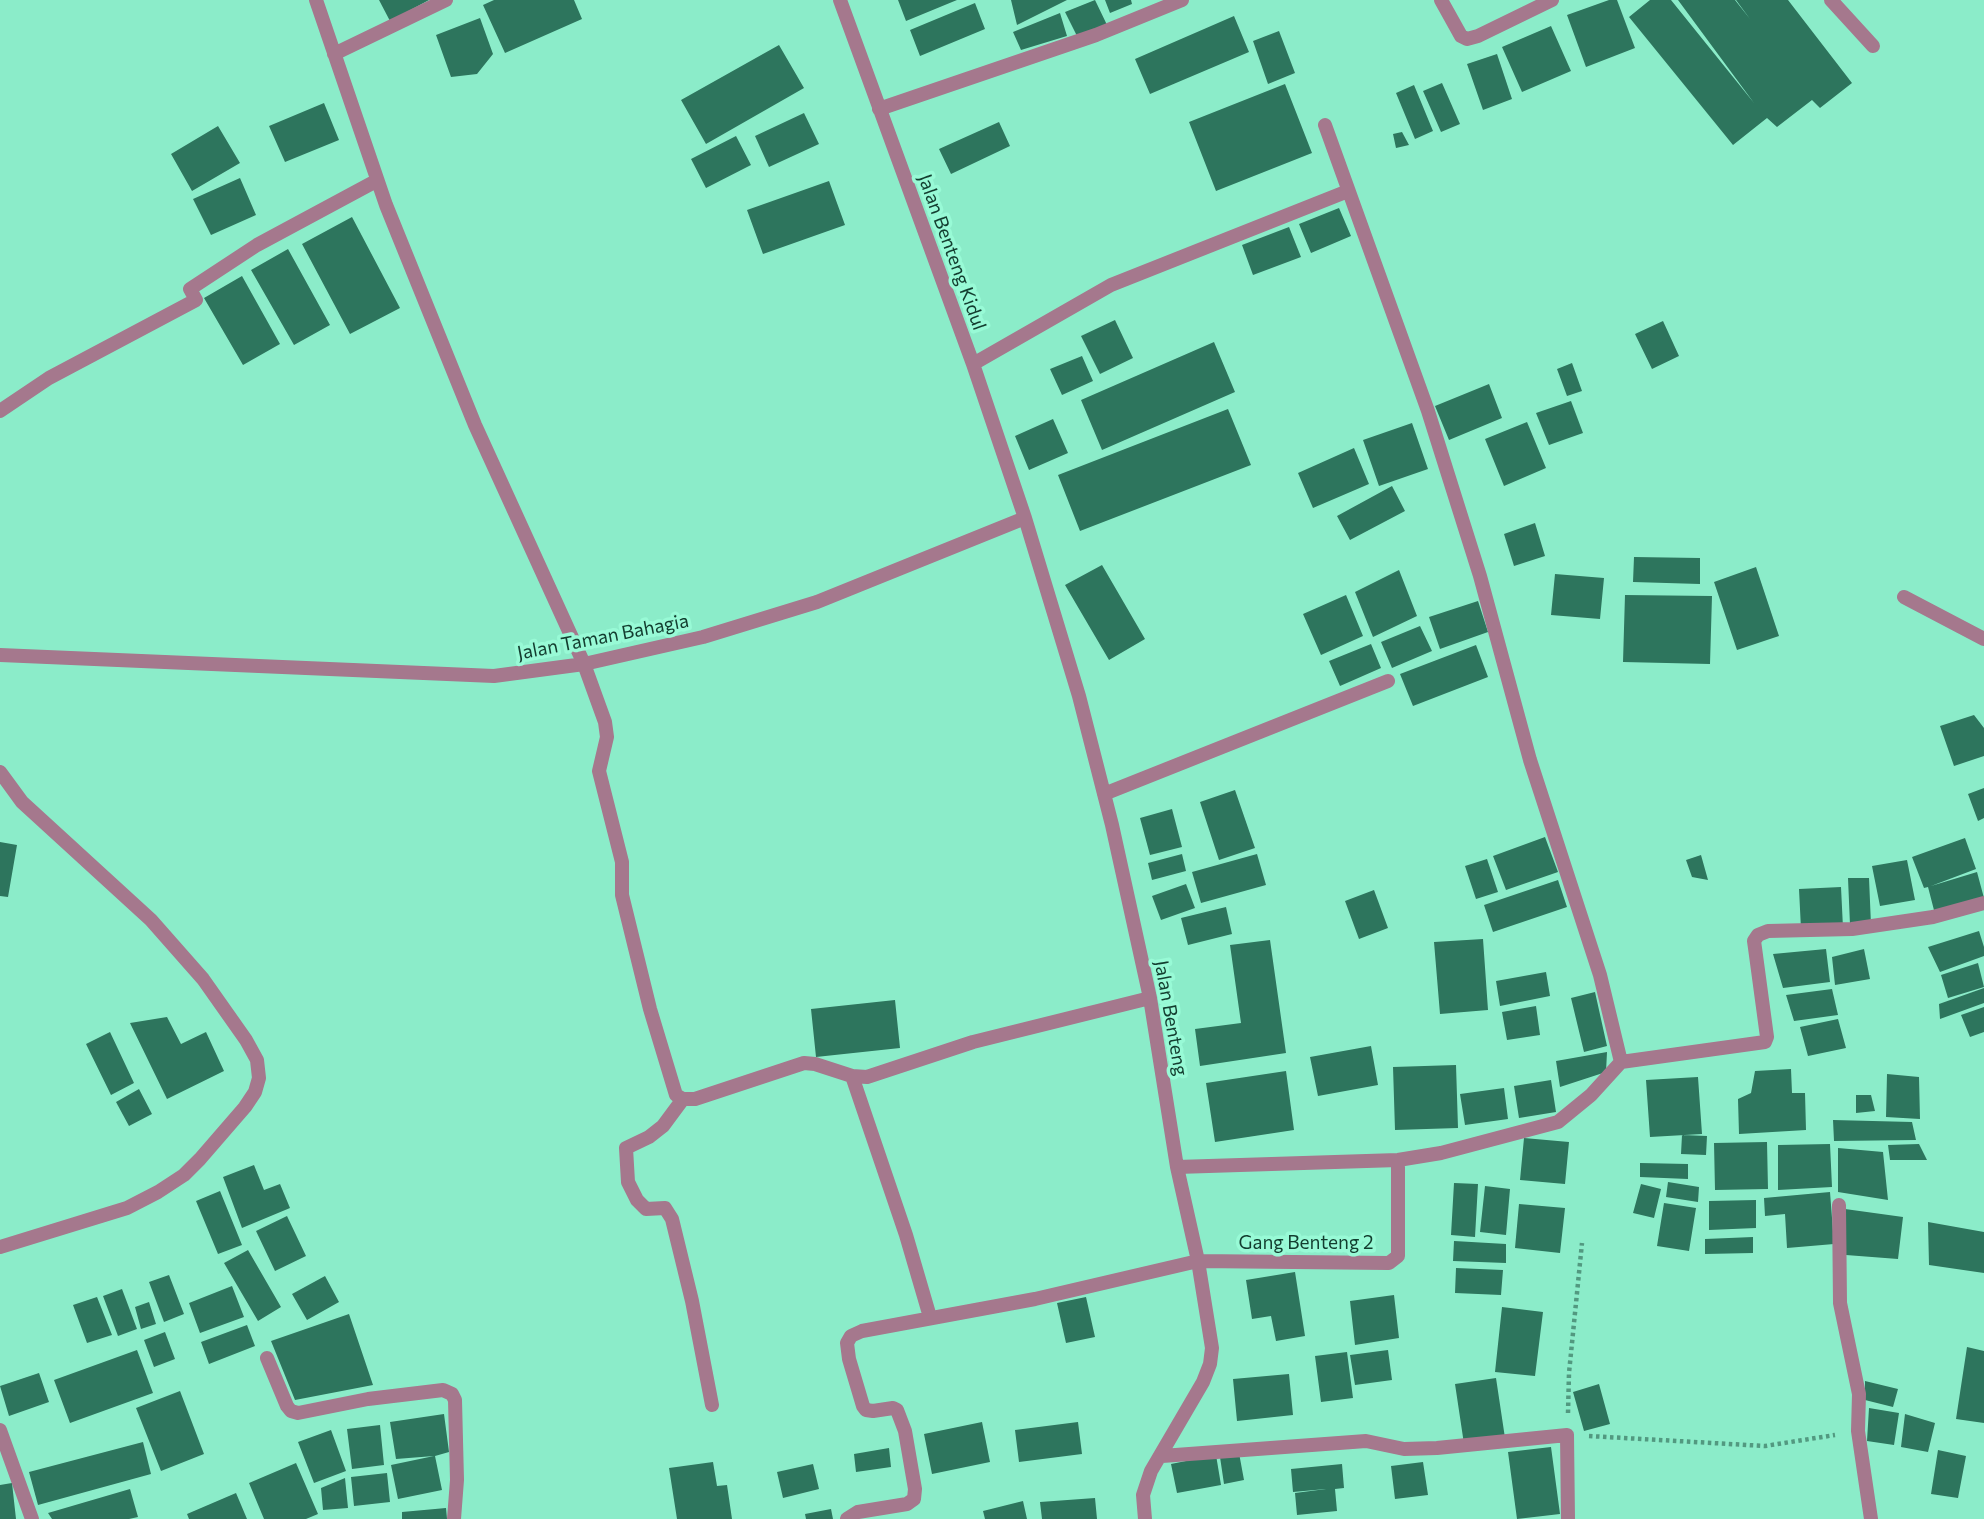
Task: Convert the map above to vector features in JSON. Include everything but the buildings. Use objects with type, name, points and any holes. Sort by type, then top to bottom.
[{"type":"street","points":[[316,0],[376,181],[475,425],[584,664],[606,722],[607,737],[599,771],[622,862],[622,895],[634,948],[673,1089],[683,1098],[695,1099],[804,1063],[827,1066],[852,1076],[867,1077],[974,1042],[1150,998]]},
{"type":"street","points":[[334,54],[446,0]]},
{"type":"street","name":"Jalan Benteng Kidul","points":[[840,0],[972,364],[1025,519]]},
{"type":"street","points":[[879,109],[1096,35],[1182,0]]},
{"type":"street","points":[[1441,0],[1461,36],[1467,39],[1552,0]]},
{"type":"street","points":[[1831,0],[1873,46]]},
{"type":"street","points":[[1325,125],[1429,411],[1480,576],[1530,760],[1600,975],[1621,1062]]},
{"type":"street","points":[[0,411],[50,378],[196,300],[190,289],[257,245],[376,181]]},
{"type":"street","points":[[972,364],[1111,285],[1348,191]]},
{"type":"street","name":"Jalan Taman Bahagia","points":[[0,655],[494,676],[584,664],[703,637],[817,602],[1025,519]]},
{"type":"street","name":"Jalan Benteng","points":[[1025,519],[1079,696],[1104,794],[1150,998],[1177,1167],[1198,1261],[1212,1348],[1210,1364],[1203,1382],[1151,1471],[1143,1495],[1145,1519]]},
{"type":"street","points":[[1904,597],[1984,639]]},
{"type":"street","points":[[1104,794],[1388,681]]},
{"type":"street","points":[[0,772],[22,802],[151,920],[203,979],[246,1040],[257,1060],[259,1078],[255,1092],[200,1159],[184,1175],[158,1192],[127,1209],[0,1247]]},
{"type":"street","points":[[1177,1167],[1398,1160],[1441,1153],[1558,1122],[1591,1095],[1621,1062],[1765,1041],[1767,1037],[1755,948],[1758,935],[1768,931],[1853,929],[1933,917],[1984,903]]},
{"type":"street","points":[[852,1076],[906,1235],[930,1317]]},
{"type":"street","points":[[683,1098],[663,1126],[649,1137],[626,1148],[628,1182],[637,1200],[646,1209],[665,1208],[671,1219],[692,1301],[712,1405]]},
{"type":"street","name":"Gang Benteng 2","points":[[1198,1261],[1394,1261],[1398,1256],[1398,1160]]},
{"type":"street","points":[[1839,1205],[1840,1303],[1859,1394],[1858,1431],[1871,1519]]},
{"type":"street","points":[[847,1519],[858,1512],[907,1504],[914,1499],[915,1489],[901,1417],[897,1410],[893,1408],[873,1411],[866,1410],[863,1406],[849,1359],[847,1343],[851,1336],[862,1331],[930,1317],[1035,1299],[1198,1261]]},
{"type":"street","points":[[267,1357],[287,1406],[298,1413],[368,1399],[443,1390],[452,1394],[455,1401],[457,1480],[454,1519]]},
{"type":"street","points":[[0,1430],[32,1519]]},
{"type":"street","points":[[1162,1456],[1366,1441],[1405,1450],[1567,1435],[1568,1519]]},
{"type":"path","points":[[1582,1243],[1569,1373],[1567,1435],[1765,1446],[1858,1431]]}]
